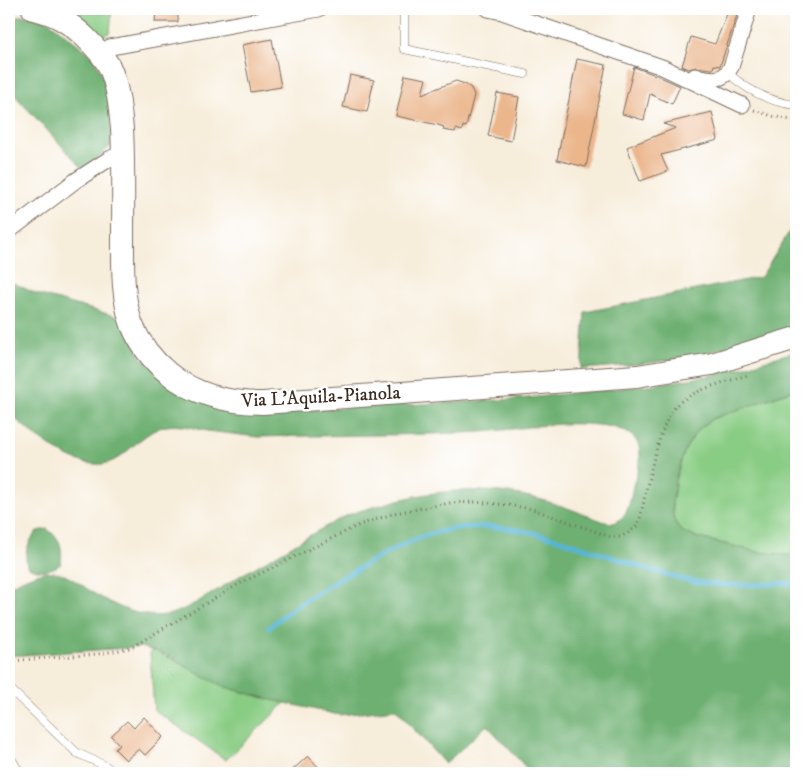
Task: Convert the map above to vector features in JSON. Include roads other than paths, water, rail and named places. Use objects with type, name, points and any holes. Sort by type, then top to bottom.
[{"type":"main road","name":"Via L'Aquila-Pianola","points":[[33,9],[64,16],[100,53],[108,66],[116,88],[121,120],[124,274],[127,302],[132,323],[147,351],[161,368],[184,385],[213,397],[232,401],[263,403],[592,380],[686,369],[712,364],[796,338]]},
{"type":"street","points":[[100,53],[110,47],[319,9]]},
{"type":"street","points":[[678,74],[680,72],[713,80],[721,78],[728,73],[749,9]]},
{"type":"street","points":[[498,10],[652,63],[742,105]]},
{"type":"street","points":[[9,231],[82,177],[109,159],[123,153]]},
{"type":"lane","points":[[404,9],[404,49],[525,74]]},
{"type":"lane","points":[[728,73],[749,90],[760,96],[796,106]]},
{"type":"lane","points":[[9,688],[77,753],[115,773]]},
{"type":"lane","points":[[9,755],[20,773]]},
{"type":"waterway","points":[[269,628],[311,596],[393,550],[431,534],[464,528],[498,527],[530,532],[659,573],[691,581],[731,585],[796,583]]}]
